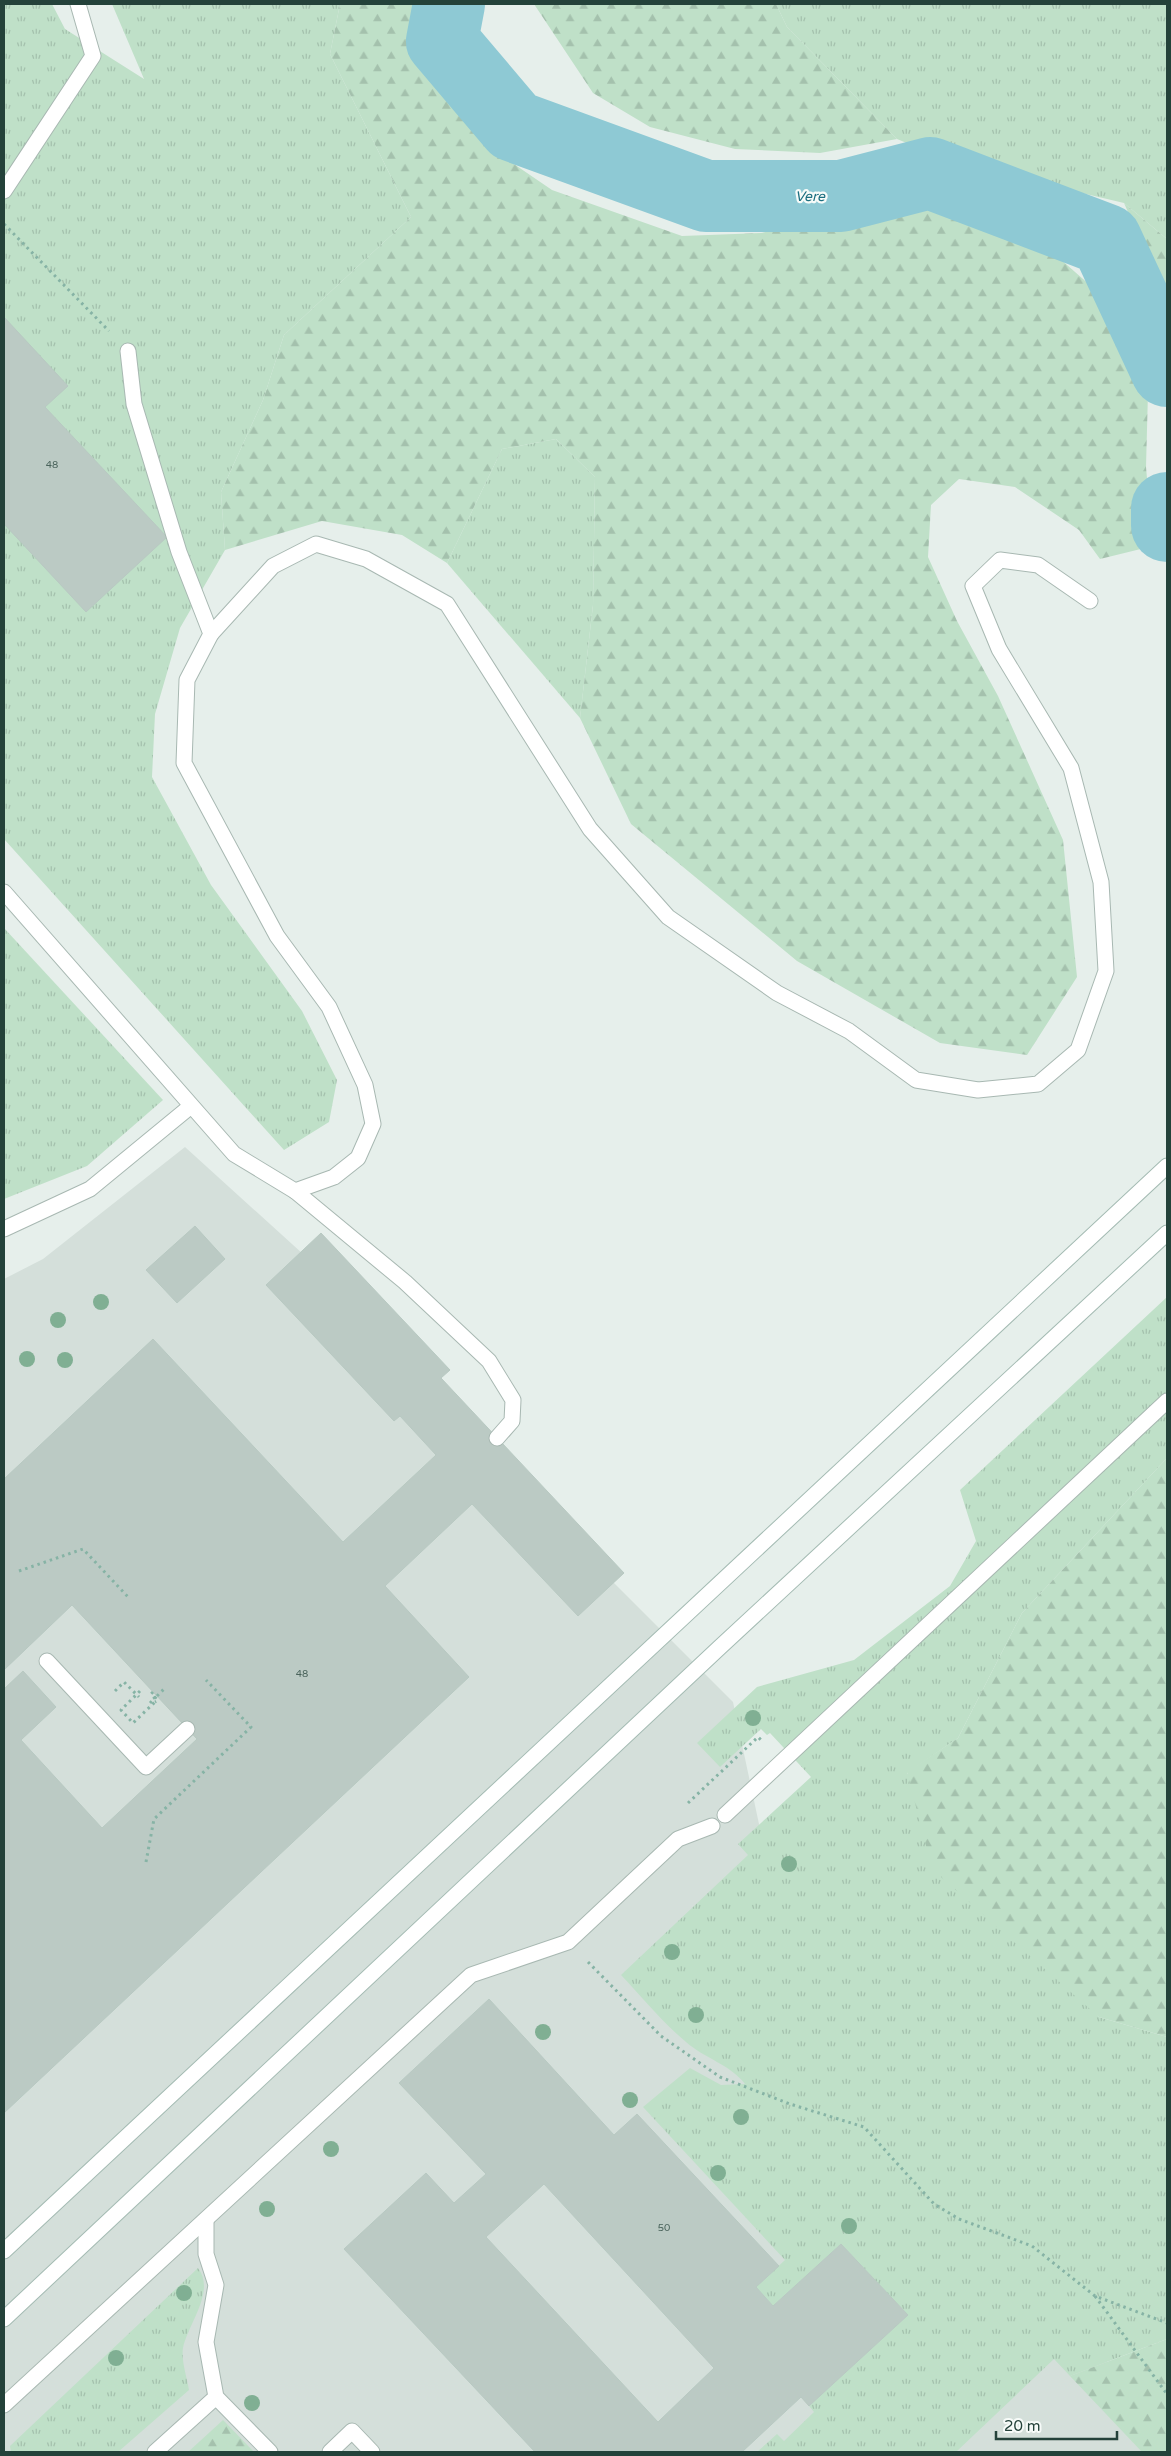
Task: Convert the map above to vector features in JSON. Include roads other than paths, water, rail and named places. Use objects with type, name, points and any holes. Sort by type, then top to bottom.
[{"type":"main road","points":[[4,191],[93,56],[78,4]]},
{"type":"main road","points":[[128,351],[134,404],[179,552],[211,634]]},
{"type":"main road","points":[[295,1191],[334,1177],[358,1158],[374,1124],[365,1085],[329,1007],[277,936],[184,763],[187,680],[211,634],[273,566],[316,544],[366,559],[446,604],[590,829],[668,917],[777,993],[849,1030],[916,1080],[978,1090],[1038,1084],[1078,1050],[1106,970],[1100,882],[1071,768],[999,648],[973,586],[1000,560],[1038,565],[1090,601]]},
{"type":"main road","points":[[4,892],[234,1154],[295,1191],[405,1282],[489,1361],[514,1400],[512,1421],[497,1438]]},
{"type":"main road","points":[[4,1229],[90,1189],[191,1106]]},
{"type":"main road","points":[[4,2251],[1167,1166]]},
{"type":"main road","points":[[4,2319],[719,1648],[1167,1233]]},
{"type":"main road","points":[[724,1815],[1167,1401]]},
{"type":"main road","points":[[47,1661],[146,1767],[187,1729]]},
{"type":"main road","points":[[4,2404],[472,1975],[568,1942],[678,1839],[712,1826]]},
{"type":"main road","points":[[206,2220],[206,2254],[216,2284],[206,2342],[216,2397],[270,2452]]},
{"type":"main road","points":[[155,2452],[216,2397]]},
{"type":"main road","points":[[330,2452],[352,2431],[372,2452]]},
{"type":"waterway","name":"Vere","points":[[449,4],[442,41],[514,126],[706,196],[841,196],[930,173],[1106,240],[1167,371]]},
{"type":"waterway","name":"Vere","points":[[1167,508],[1167,526]]}]
